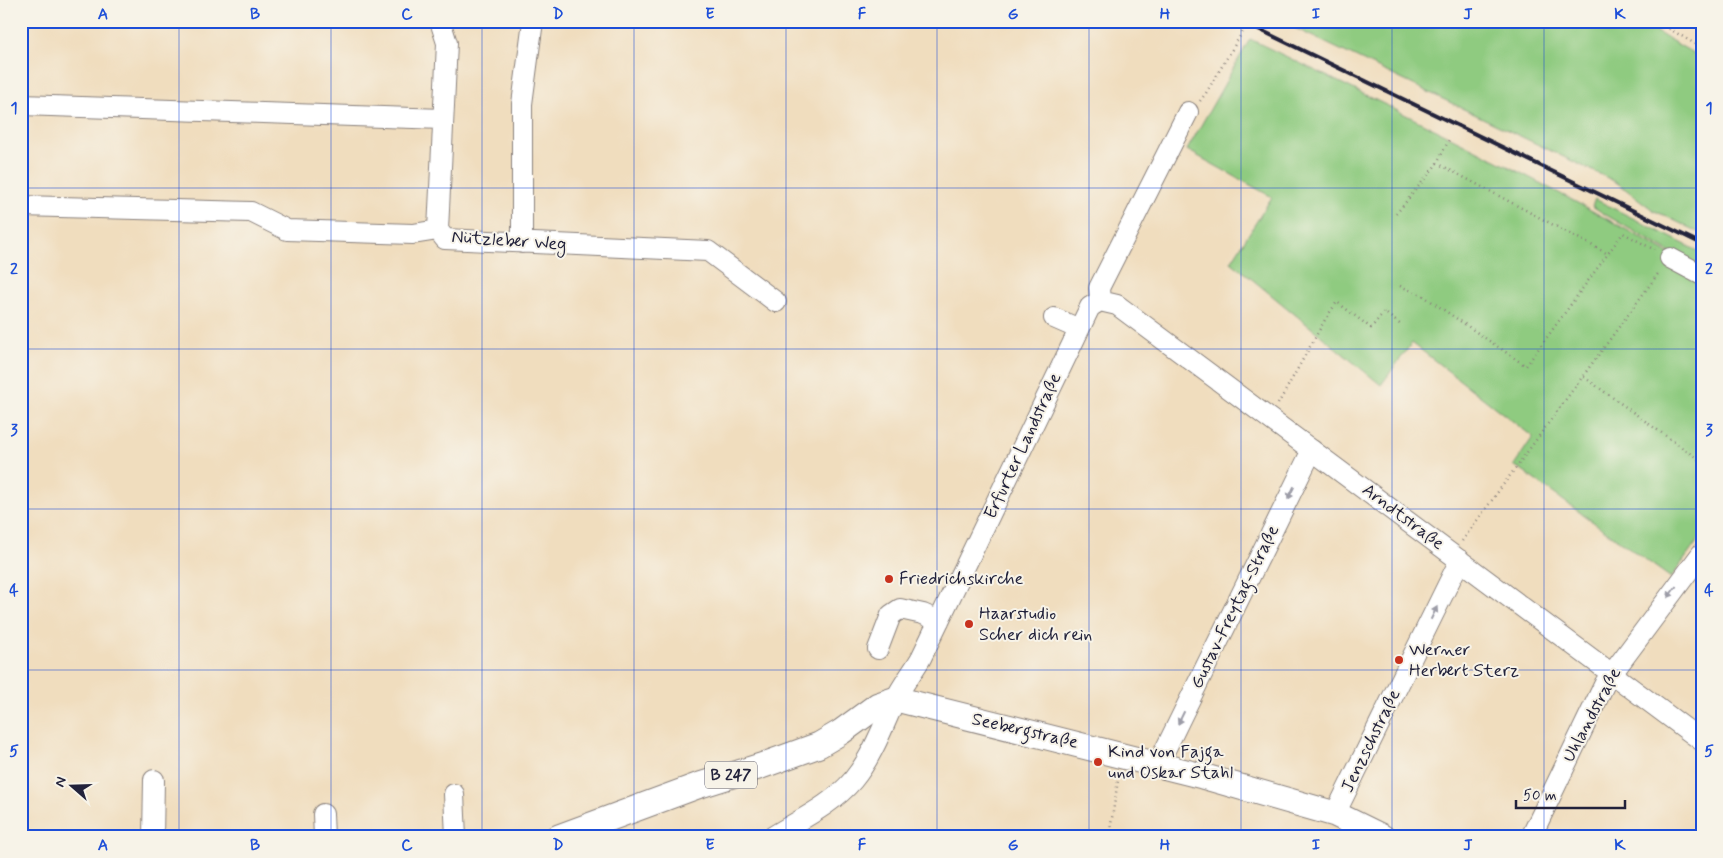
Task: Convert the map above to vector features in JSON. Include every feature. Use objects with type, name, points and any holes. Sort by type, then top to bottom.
[{"type":"main road","name":"Seebergstraße","points":[[896,699],[1160,764],[1335,814],[1382,837]]},
{"type":"main road","name":"B 247","points":[[559,837],[697,786],[819,745],[841,732],[878,705],[896,699]]},
{"type":"street","name":"Nützleber Weg","points":[[440,21],[447,43],[438,230],[445,239],[708,251],[776,302]]},
{"type":"street","points":[[522,243],[522,104],[533,21]]},
{"type":"street","points":[[21,105],[443,119]]},
{"type":"street","points":[[1100,301],[1099,288],[1188,112]]},
{"type":"street","points":[[21,206],[251,212],[287,230],[413,234],[438,230]]},
{"type":"street","points":[[1670,258],[1702,275]]},
{"type":"street","name":"Erfurter Landstraße","points":[[772,837],[838,795],[852,781],[877,742],[896,699],[921,658],[1090,307],[1100,301]]},
{"type":"street","name":"Arndtstraße","points":[[1100,301],[1117,305],[1702,741]]},
{"type":"street","points":[[1054,318],[1079,330]]},
{"type":"street","name":"Gustav-Freytag-Straße","points":[[1160,764],[1312,450]]},
{"type":"street","name":"Uhlandstraße","points":[[1531,837],[1605,682],[1702,553]]},
{"type":"street","name":"Jenzschstraße","points":[[1335,814],[1456,557]]},
{"type":"street","points":[[878,649],[891,615],[900,609],[923,614],[939,621]]},
{"type":"street","points":[[153,837],[154,780]]},
{"type":"street","points":[[454,794],[456,837]]},
{"type":"street","points":[[323,814],[324,837]]},
{"type":"path","points":[[1656,21],[1702,48]]},
{"type":"path","points":[[1188,112],[1203,98],[1243,31]]},
{"type":"path","points":[[1396,214],[1437,163],[1450,138]]},
{"type":"path","points":[[1437,163],[1608,254]]},
{"type":"path","points":[[1400,286],[1422,295],[1526,366],[1623,233],[1670,258],[1456,557]]},
{"type":"path","points":[[1270,418],[1326,318],[1337,302],[1371,328],[1384,312],[1401,325]]},
{"type":"path","points":[[1584,377],[1702,462]]},
{"type":"path","points":[[1109,837],[1120,769]]},
{"type":"green space","points":[[1280,21],[1637,21],[1702,58],[1702,234],[1653,210],[1616,182]]},
{"type":"green space","points":[[1250,39],[1535,180],[1702,273],[1702,535],[1671,578],[1514,465],[1533,437],[1412,343],[1381,385],[1231,262],[1272,197],[1187,150]]},
{"type":"green space","points":[[1595,199],[1702,253],[1702,271],[1592,206]]},
{"type":"railway","points":[[1242,21],[1702,244]]},
{"type":"place","name":"Friedrichskirche","points":[[889,579]]},
{"type":"place","name":"Haarstudio Scher dich rein","points":[[969,624]]},
{"type":"place","name":"Werner Herbert Sterz","points":[[1399,660]]},
{"type":"place","name":"Kind von Fajga und Oskar Stahl","points":[[1098,762]]}]
